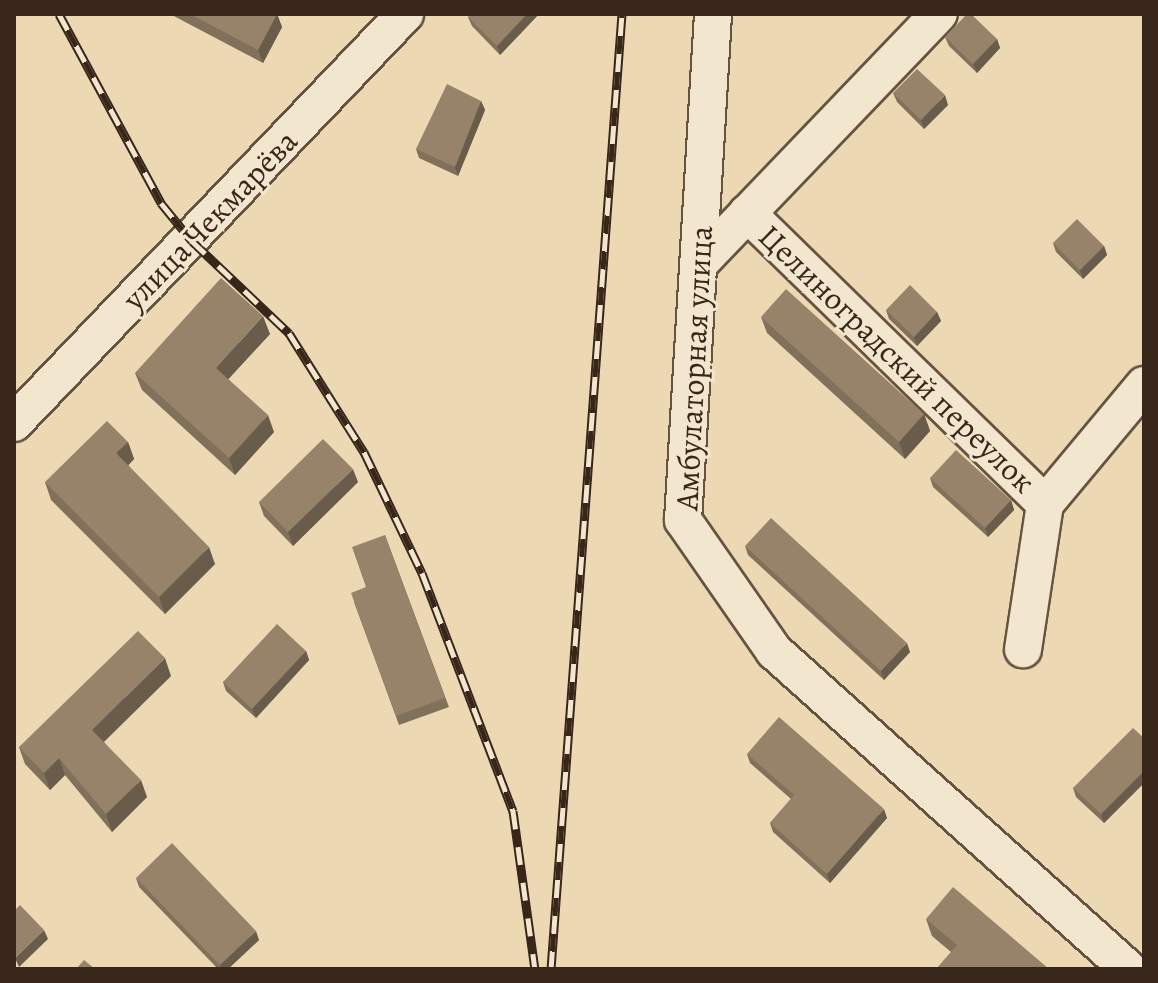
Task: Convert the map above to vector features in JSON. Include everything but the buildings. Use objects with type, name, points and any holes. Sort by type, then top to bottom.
[{"type":"street","name":"улица Чекмарёва","points":[[14,423],[405,14]]},
{"type":"street","name":"Амбулаторная улица","points":[[713,14],[683,520],[774,651],[1129,969]]},
{"type":"street","points":[[698,265],[939,14]]},
{"type":"street","name":"Целиноградский переулок","points":[[747,213],[1045,504],[1023,649]]},
{"type":"street","points":[[1045,504],[1144,385]]},
{"type":"railway","points":[[59,14],[161,203],[192,241],[289,333],[364,452],[422,573],[513,811],[535,969]]},
{"type":"railway","points":[[551,969],[622,14]]}]
